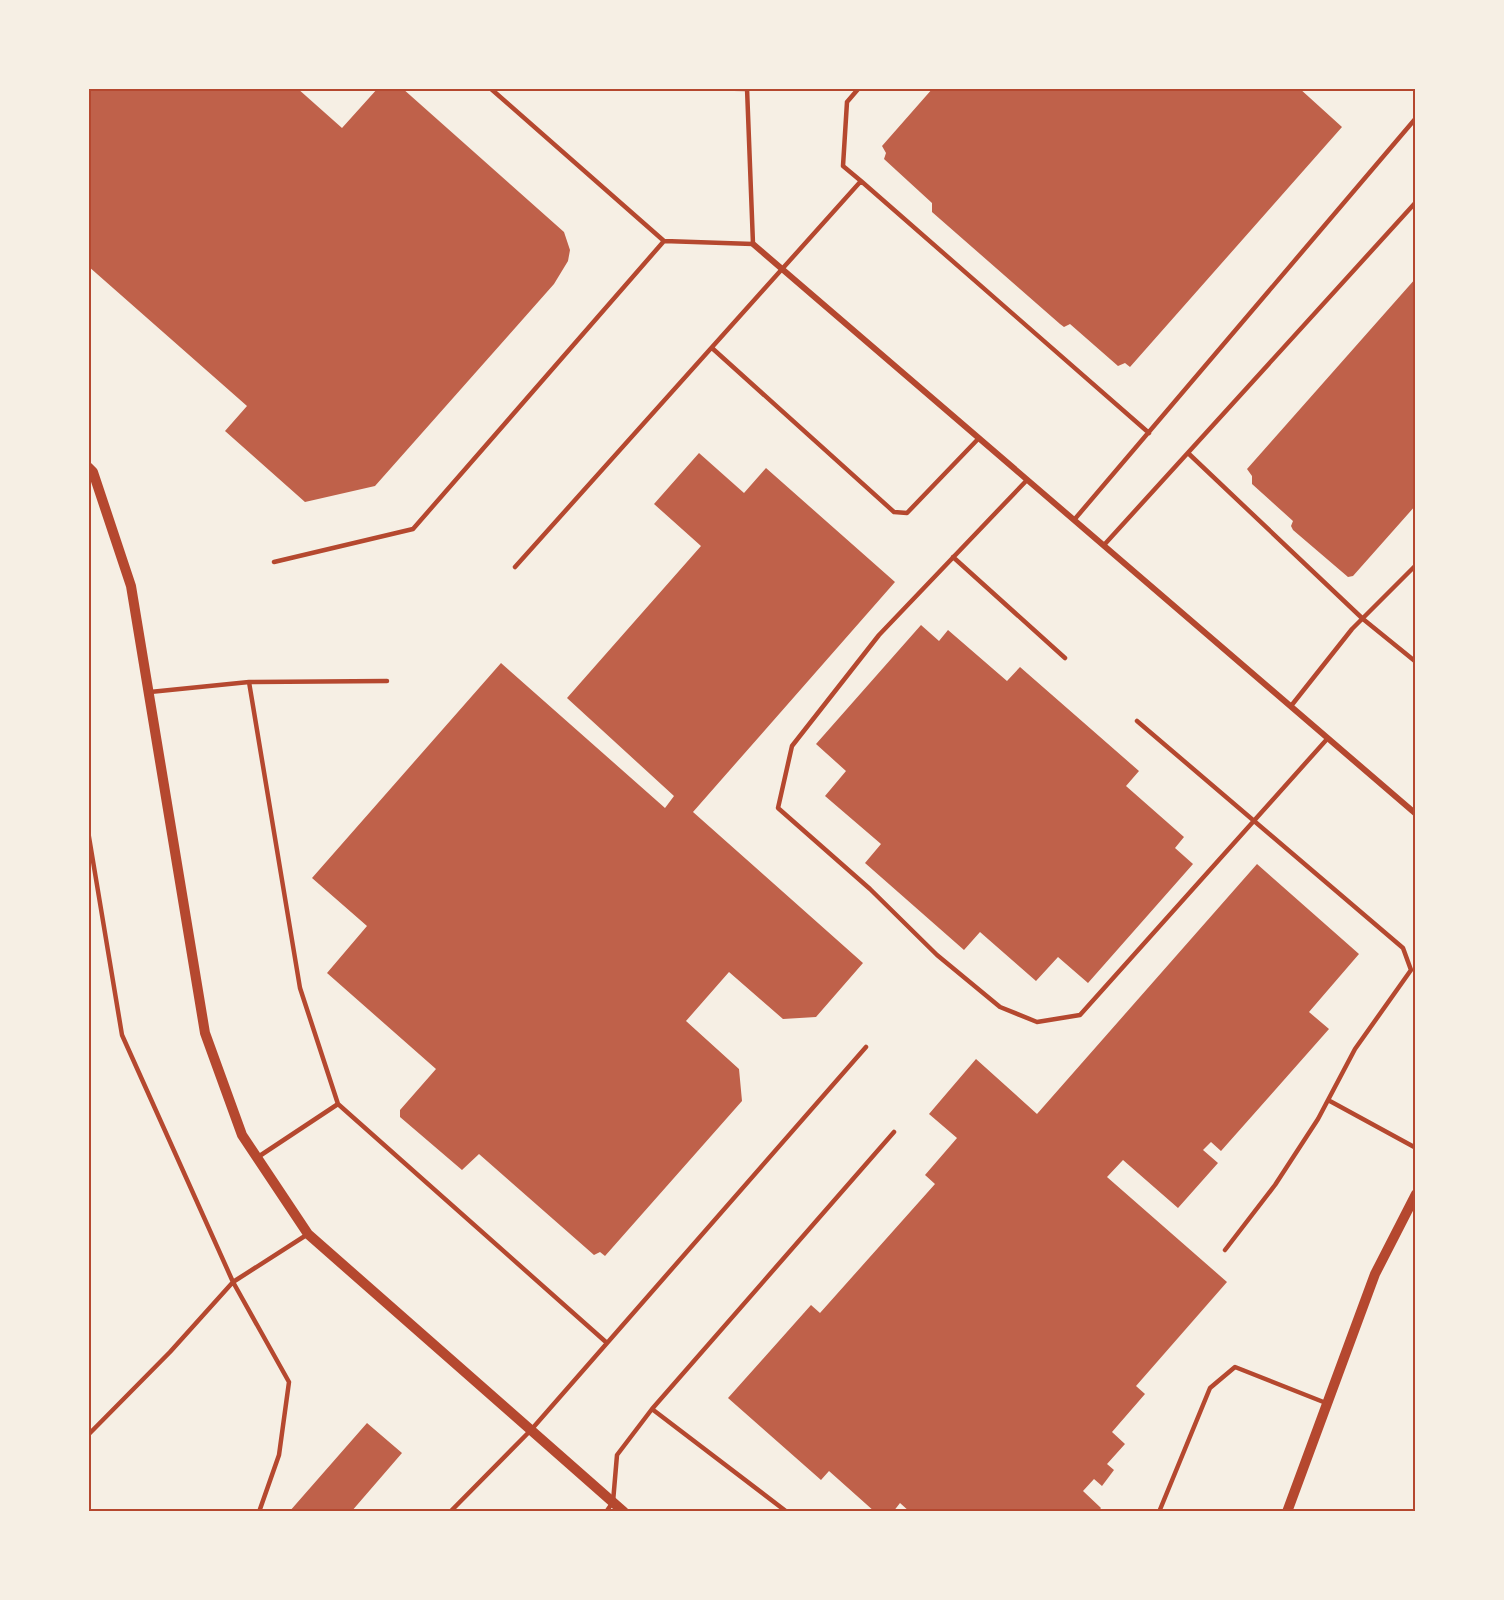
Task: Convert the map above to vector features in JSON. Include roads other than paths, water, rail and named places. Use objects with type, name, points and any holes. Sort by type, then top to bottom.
[{"type":"street","points":[[753,244],[1416,814]]},
{"type":"street","points":[[88,467],[131,586],[206,1033],[242,1135],[308,1234],[624,1512]]},
{"type":"street","points":[[1287,1512],[1375,1274],[1416,1194]]},
{"type":"lane","points":[[490,88],[664,241],[753,244],[747,89],[693,88]]},
{"type":"lane","points":[[859,88],[847,102],[843,166],[1149,433]]},
{"type":"lane","points":[[1074,520],[1416,118]]},
{"type":"lane","points":[[514,567],[861,181]]},
{"type":"lane","points":[[1104,545],[1416,202]]},
{"type":"lane","points":[[274,562],[413,529],[664,241]]},
{"type":"lane","points":[[712,348],[894,512],[907,513],[979,438]]},
{"type":"lane","points":[[1188,453],[1363,619],[1416,662]]},
{"type":"lane","points":[[1027,480],[879,635],[792,746],[778,808],[870,889],[937,955],[1000,1007],[1037,1022],[1080,1015],[1328,738]]},
{"type":"lane","points":[[953,557],[1065,658]]},
{"type":"lane","points":[[1290,706],[1363,619],[1416,565]]},
{"type":"lane","points":[[149,692],[249,682],[387,681]]},
{"type":"lane","points":[[249,682],[300,988],[338,1104],[607,1343]]},
{"type":"lane","points":[[1137,721],[1403,948],[1411,970],[1355,1049],[1328,1100],[1275,1185],[1225,1250]]},
{"type":"lane","points":[[88,831],[122,1035],[233,1282],[289,1382],[279,1455],[259,1512]]},
{"type":"lane","points":[[450,1512],[531,1430],[867,1047]]},
{"type":"lane","points":[[1328,1100],[1416,1148]]},
{"type":"lane","points":[[257,1158],[338,1104]]},
{"type":"lane","points":[[606,1512],[613,1502],[617,1455],[652,1409],[894,1132]]},
{"type":"lane","points":[[88,1435],[170,1352],[233,1282],[308,1234]]},
{"type":"lane","points":[[1159,1512],[1210,1388],[1235,1367],[1326,1403]]},
{"type":"lane","points":[[652,1409],[787,1512]]}]
